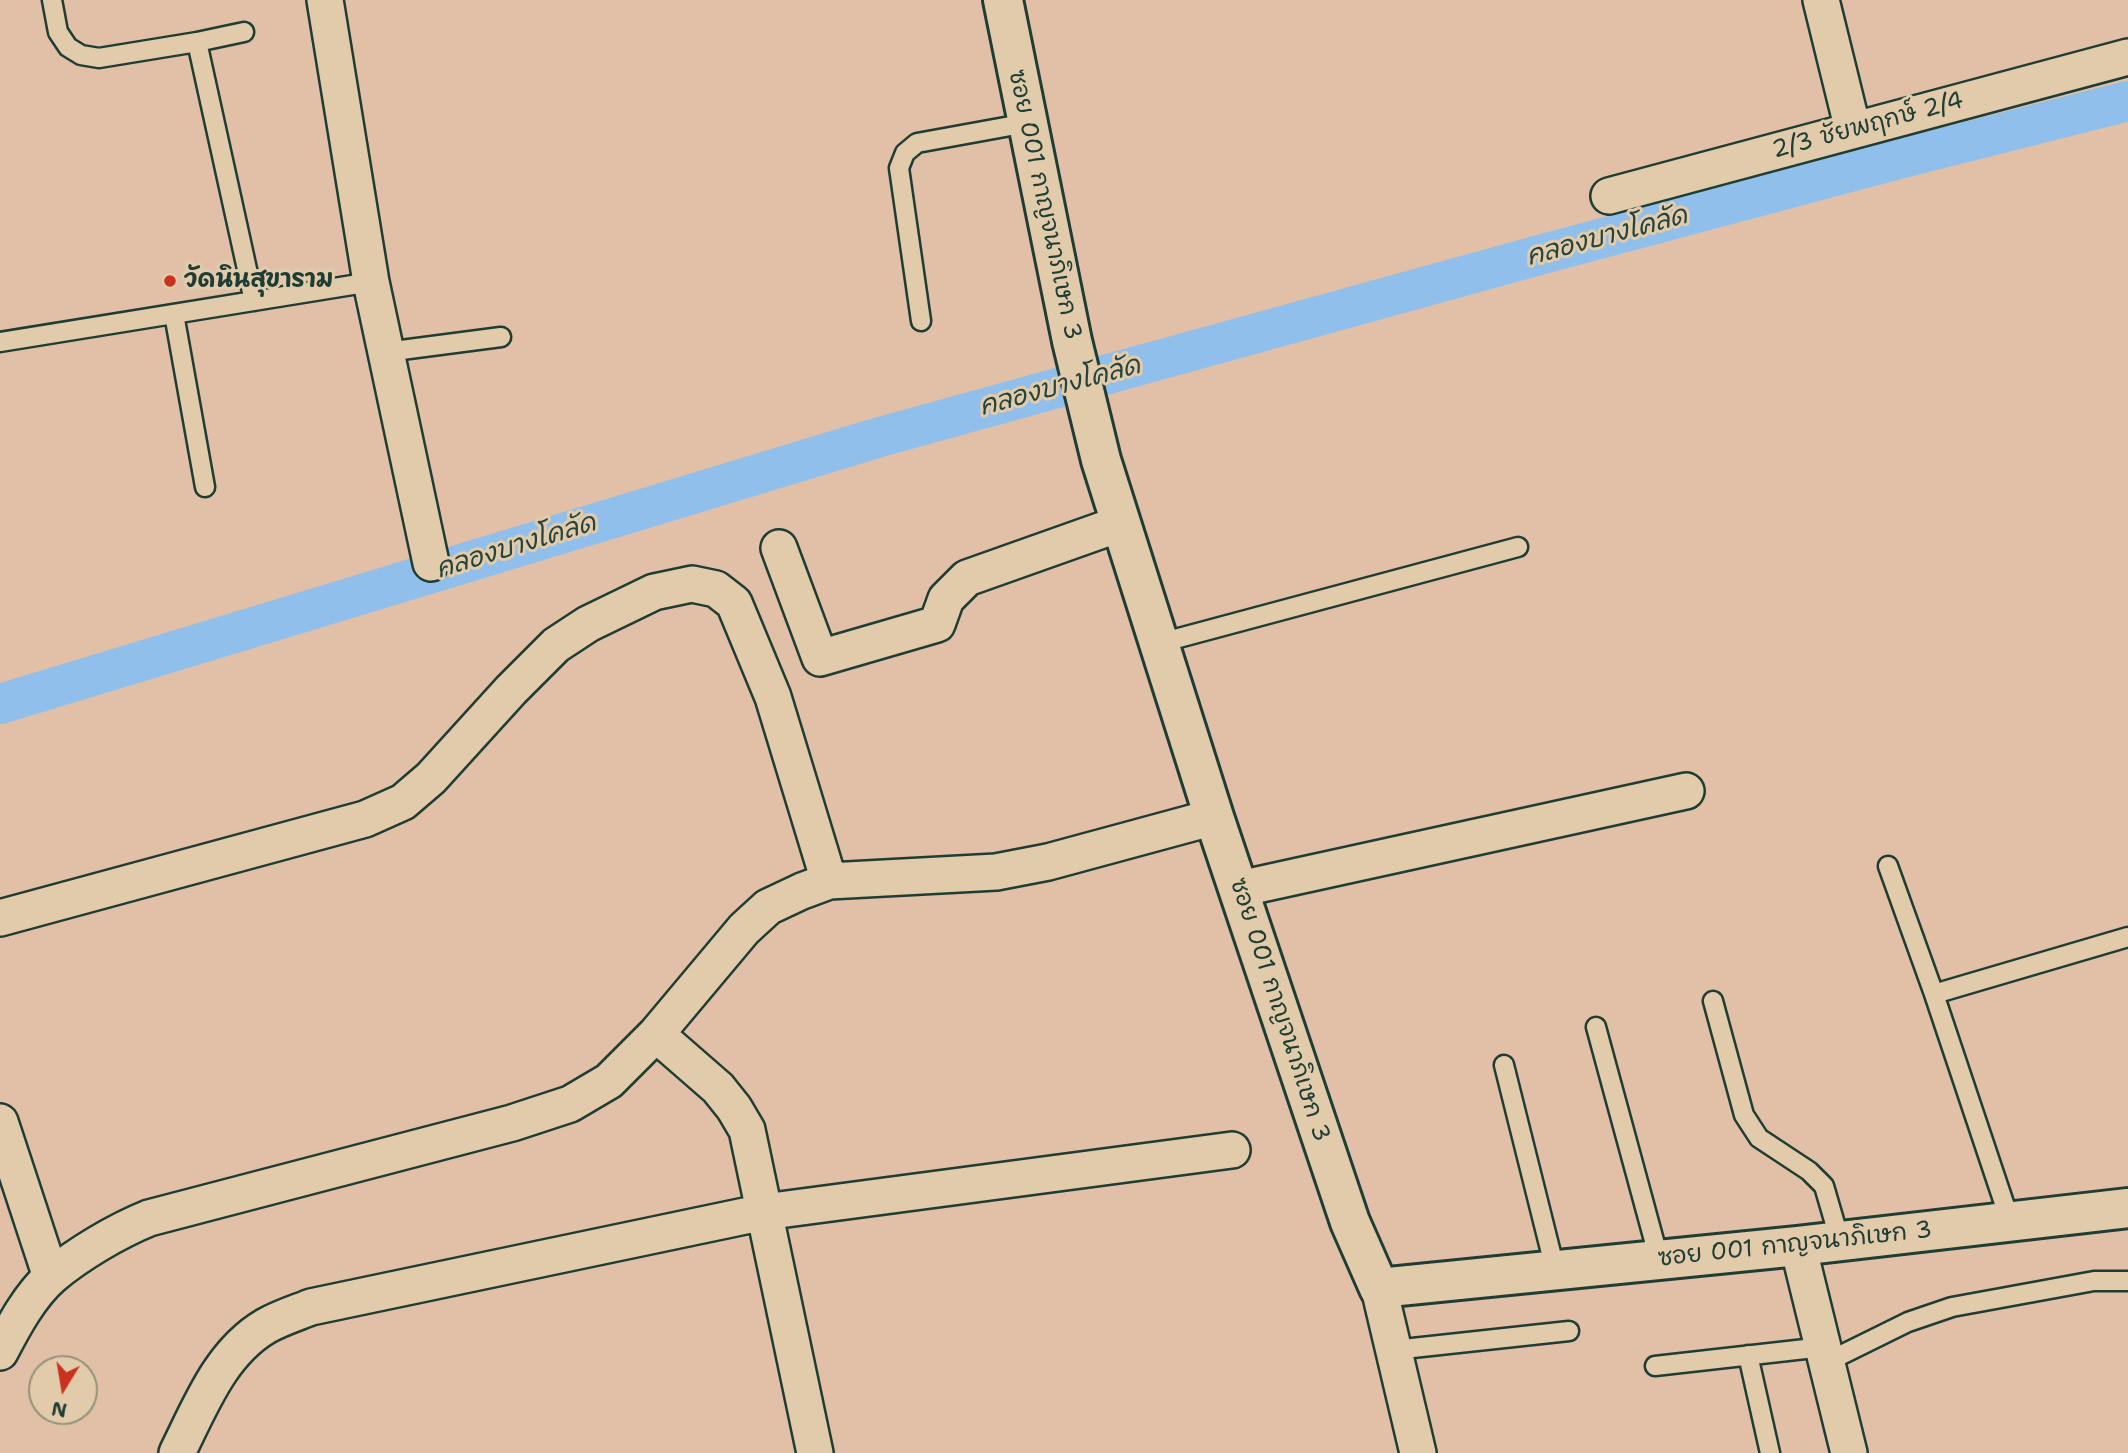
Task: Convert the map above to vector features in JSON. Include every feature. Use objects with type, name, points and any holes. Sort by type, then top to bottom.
[{"type":"street","points":[[325,0],[371,282],[431,564]]},
{"type":"street","name":"ซอย 001 กาญจนาภิเษก 3","points":[[1003,0],[1072,341],[1101,460],[1214,817],[1358,1245],[1379,1288],[1798,1246],[2128,1208]]},
{"type":"street","points":[[1821,0],[1853,130]]},
{"type":"street","name":"2/3 ชัยพฤกษ์ 2/4","points":[[1609,196],[2128,57]]},
{"type":"street","points":[[779,548],[820,658],[937,624],[946,599],[967,578],[1122,523]]},
{"type":"street","points":[[0,918],[365,819],[403,802],[431,778],[510,690],[556,645],[588,624],[654,592],[692,584],[716,589],[734,603],[773,697],[829,881]]},
{"type":"street","points":[[1239,889],[1686,791]]},
{"type":"street","points":[[0,1352],[11,1331],[51,1277],[122,1229],[149,1218],[512,1123],[570,1104],[609,1081],[656,1034],[744,929],[768,907],[829,881],[996,872],[1048,862],[1214,817]]},
{"type":"street","points":[[656,1034],[718,1088],[747,1130],[815,1453]]},
{"type":"street","points":[[0,1122],[51,1277]]},
{"type":"street","points":[[177,1453],[212,1383],[238,1347],[266,1326],[311,1307],[764,1212],[1232,1150]]},
{"type":"street","points":[[1798,1246],[1849,1453]]},
{"type":"street","points":[[1379,1288],[1418,1453]]},
{"type":"lane","points":[[52,0],[58,32],[68,47],[81,55],[99,58],[244,32]]},
{"type":"lane","points":[[197,42],[254,301]]},
{"type":"lane","points":[[921,321],[899,168],[905,153],[918,144],[1027,123]]},
{"type":"lane","points":[[0,342],[371,282]]},
{"type":"lane","points":[[174,314],[205,487]]},
{"type":"lane","points":[[386,352],[501,337]]},
{"type":"lane","points":[[1160,643],[1518,547]]},
{"type":"lane","points":[[1888,866],[2010,1221]]},
{"type":"lane","points":[[1934,994],[2128,937]]},
{"type":"lane","points":[[1713,1001],[1744,1115],[1759,1138],[1809,1171],[1824,1186],[1840,1241]]},
{"type":"lane","points":[[1596,1027],[1658,1259]]},
{"type":"lane","points":[[1504,1065],[1555,1269]]},
{"type":"lane","points":[[1655,1366],[1748,1355],[1825,1354],[1952,1307],[2094,1281],[2128,1281]]},
{"type":"lane","points":[[1394,1350],[1569,1331]]},
{"type":"lane","points":[[1748,1355],[1770,1453]]},
{"type":"waterway","name":"คลองบางโคลัด","points":[[0,704],[880,437],[1543,254],[2128,101]]},
{"type":"place","name":"วัดนินสุขาราม","points":[[170,281]]}]
